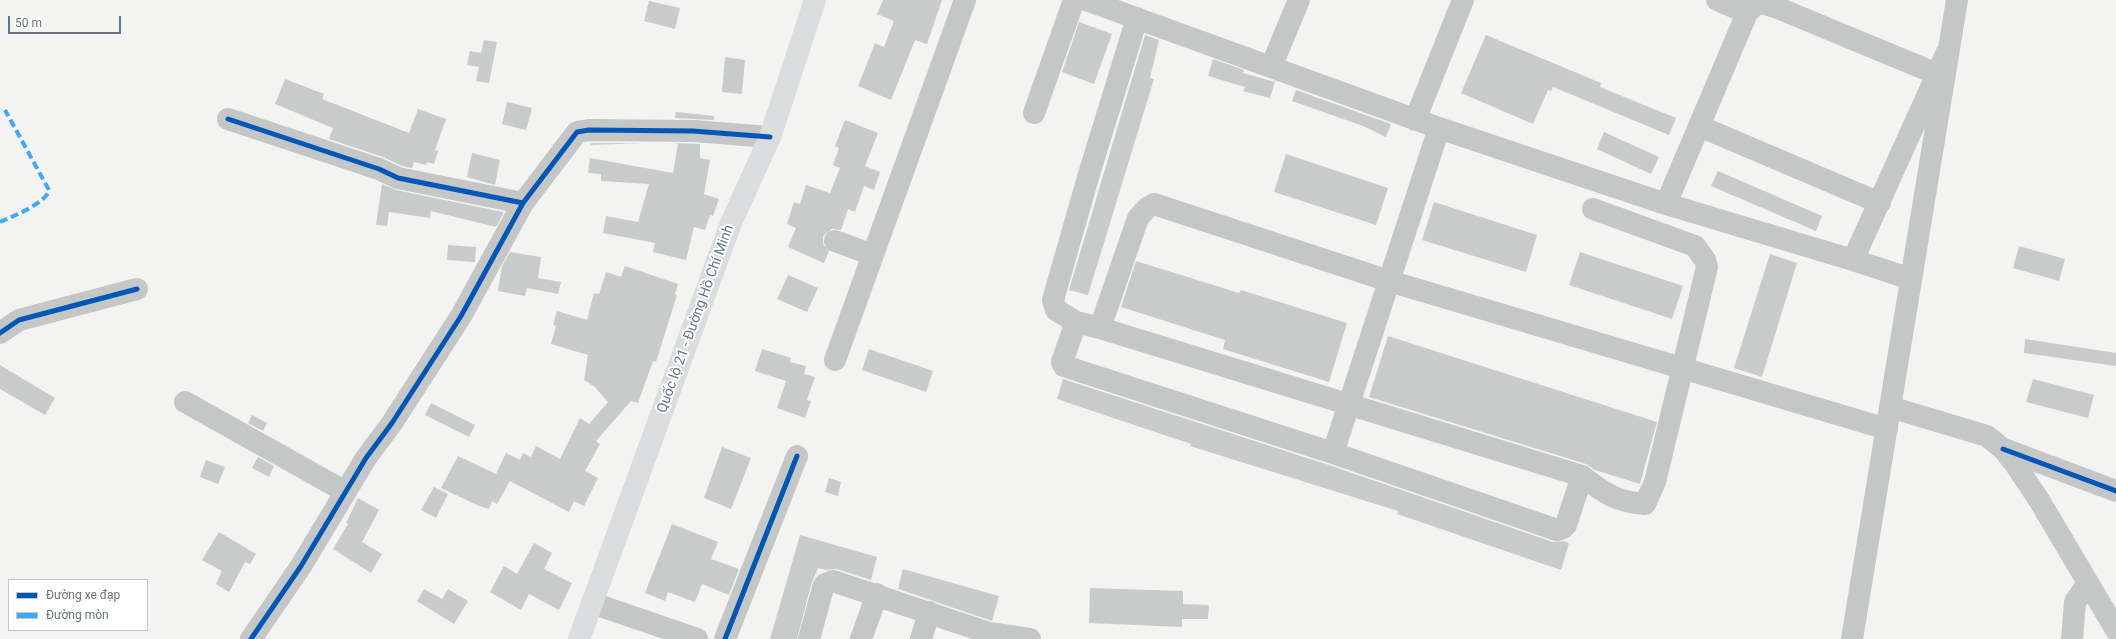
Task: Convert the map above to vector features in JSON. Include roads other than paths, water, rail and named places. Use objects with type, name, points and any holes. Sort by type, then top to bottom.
[{"type":"highway","name":"Quốc lộ 21 - Đường Hồ Chí Minh","points":[[579,639],[731,223],[770,137],[814,0]]},
{"type":"street","points":[[835,360],[965,0]]},
{"type":"street","points":[[1034,113],[1074,0]]},
{"type":"street","points":[[1086,0],[1438,128],[1666,204],[1911,279]]},
{"type":"street","points":[[1271,67],[1299,0]]},
{"type":"street","points":[[1415,120],[1462,0]]},
{"type":"street","points":[[1717,0],[1747,13]]},
{"type":"street","points":[[1852,639],[1947,52],[1957,0]]},
{"type":"street","points":[[1666,204],[1747,13],[1755,4],[1762,2],[1937,74]]},
{"type":"street","points":[[1137,18],[1089,174],[1053,300],[1056,310],[1076,322],[1100,328],[1582,476],[1609,497],[1628,503],[1645,504],[1655,482],[1681,368],[1707,267],[1705,260],[1695,246],[1593,209]]},
{"type":"street","points":[[1853,260],[1947,52]]},
{"type":"street","points":[[228,119],[379,169],[398,178],[523,203]]},
{"type":"street","points":[[1699,126],[1880,203]]},
{"type":"street","points":[[1332,454],[1438,128]]},
{"type":"street","points":[[251,639],[301,566],[366,458],[392,423],[461,316],[523,203],[577,132],[589,130],[693,132],[770,137]]},
{"type":"street","points":[[1100,328],[1138,218],[1146,208],[1154,204],[1389,281],[1887,429]]},
{"type":"street","points":[[835,241],[873,256]]},
{"type":"street","points":[[0,333],[19,320],[137,289]]},
{"type":"street","points":[[1076,322],[1062,362],[1064,366],[1557,530],[1566,525],[1582,476]]},
{"type":"street","points":[[184,402],[346,492]]},
{"type":"street","points":[[1890,407],[1987,436],[2003,449],[2016,464],[2039,500],[2116,630]]},
{"type":"street","points":[[2003,449],[2116,491]]},
{"type":"street","points":[[725,639],[798,456]]},
{"type":"street","points":[[809,639],[825,584],[833,581],[929,612],[989,636],[1030,639]]},
{"type":"street","points":[[2072,639],[2074,602],[2088,583]]},
{"type":"street","points":[[861,639],[877,594]]},
{"type":"street","points":[[592,603],[697,639]]},
{"type":"street","points":[[921,639],[929,612]]}]
